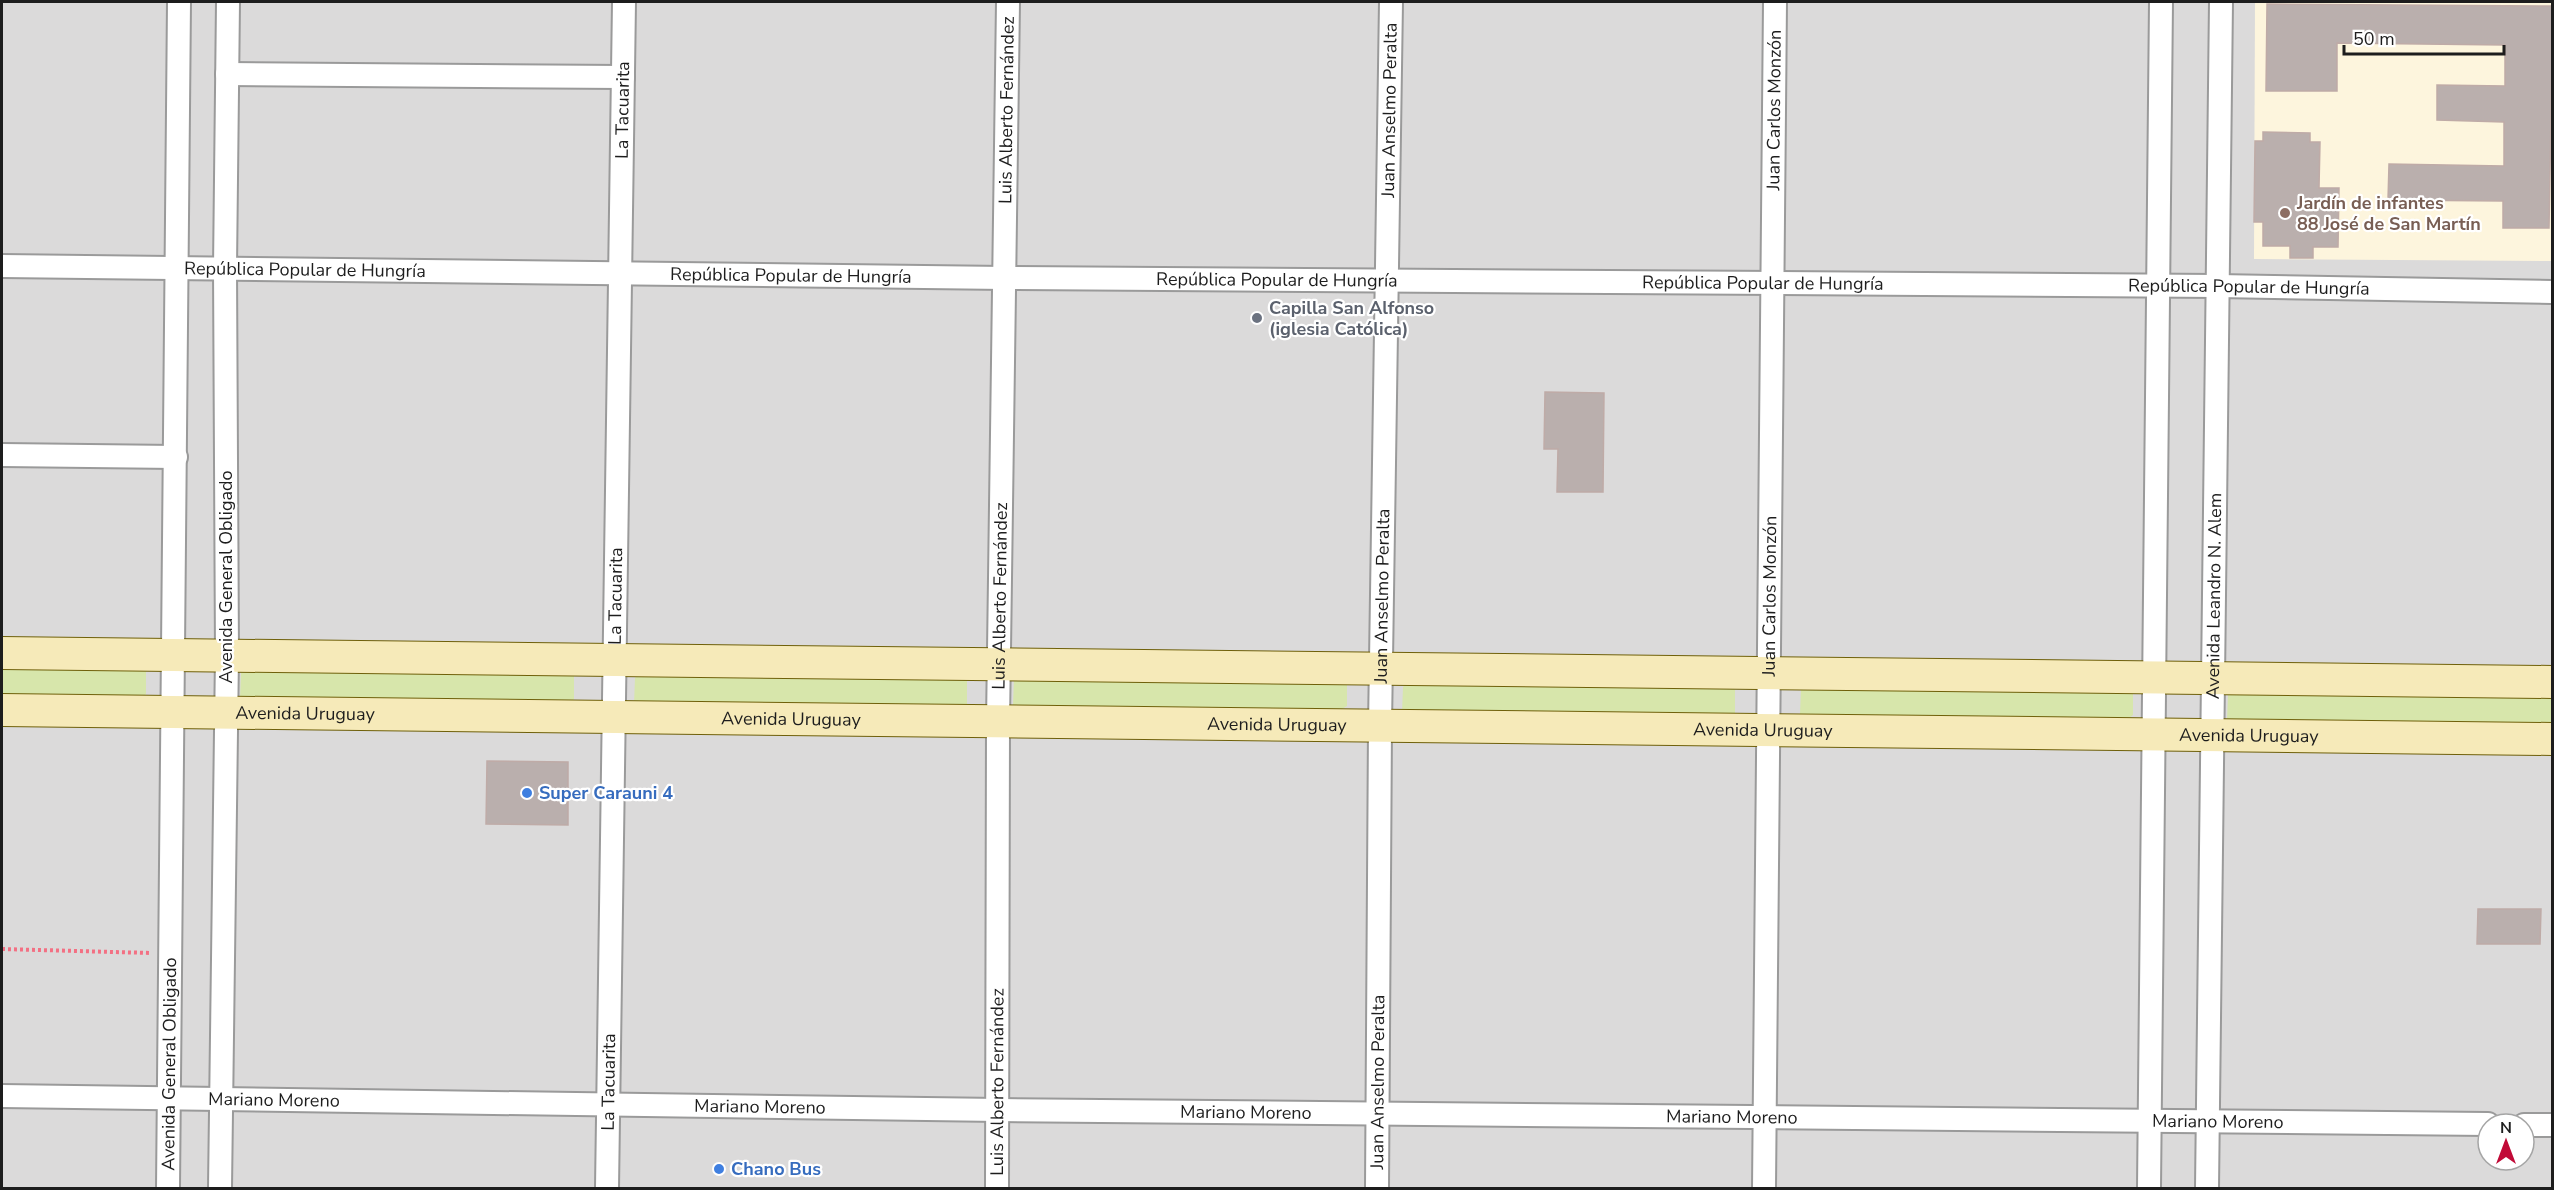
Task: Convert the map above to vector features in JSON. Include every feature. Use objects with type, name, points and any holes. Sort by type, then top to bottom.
[{"type":"street","name":"Avenida General Obligado","points":[[168,1188],[179,2]]},
{"type":"street","name":"Avenida General Obligado","points":[[220,1188],[227,655],[225,268],[228,2]]},
{"type":"street","name":"La Tacuarita","points":[[607,1188],[624,2]]},
{"type":"street","name":"Luis Alberto Fernández","points":[[997,1188],[999,1110],[998,722],[1008,2]]},
{"type":"street","name":"Juan Anselmo Peralta","points":[[1377,1188],[1380,726],[1391,2]]},
{"type":"street","name":"Juan Carlos Monzón","points":[[1764,1188],[1775,2]]},
{"type":"street","points":[[2149,1188],[2161,2]]},
{"type":"street","name":"Avenida Leandro N. Alem","points":[[2207,1188],[2221,2]]},
{"type":"street","points":[[227,74],[623,77]]},
{"type":"street","name":"República Popular de Hungría","points":[[2,266],[1005,278],[2218,286],[2553,292]]},
{"type":"street","points":[[2,455],[176,457]]},
{"type":"street","points":[[2,653],[2553,682]]},
{"type":"street","name":"Avenida Uruguay","points":[[2,710],[2553,739]]},
{"type":"street","name":"Mariano Moreno","points":[[2,1096],[1765,1119],[2476,1124]]},
{"type":"street","points":[[2536,1125],[2553,1125]]},
{"type":"path","points":[[2,950],[171,954]]},
{"type":"shaded area","points":[[2,2],[2552,2],[2552,1188],[2,1188]]},
{"type":"shaded area","points":[[2255,2],[2552,2],[2552,261],[2254,259]]},
{"type":"green space","points":[[2,662],[141,664],[146,671],[146,694],[141,698],[2,698]]},
{"type":"green space","points":[[247,666],[568,669],[574,676],[574,699],[569,703],[240,699],[241,672]]},
{"type":"green space","points":[[641,671],[962,675],[967,681],[967,705],[963,709],[634,704],[635,678]]},
{"type":"green space","points":[[1014,678],[1347,682],[1347,706],[1342,709],[1020,709],[1013,705]]},
{"type":"green space","points":[[1409,680],[1730,683],[1735,690],[1735,714],[1730,717],[1402,713],[1403,687]]},
{"type":"green space","points":[[1801,688],[2133,691],[2133,715],[2128,719],[1807,719],[1800,714]]},
{"type":"green space","points":[[2235,689],[2552,692],[2552,726],[2227,721],[2228,695]]},
{"type":"building","points":[[2267,4],[2553,6],[2549,228],[2503,228],[2503,201],[2388,200],[2389,164],[2504,166],[2504,122],[2437,120],[2437,85],[2505,86],[2505,45],[2337,43],[2337,91],[2266,91]]},
{"type":"building","points":[[2263,132],[2310,133],[2310,142],[2320,142],[2319,188],[2339,188],[2338,247],[2313,247],[2313,258],[2290,258],[2290,246],[2263,246],[2263,222],[2254,222],[2255,141],[2263,141]]},
{"type":"building","points":[[1545,392],[1604,393],[1603,492],[1557,492],[1558,449],[1544,449]]},
{"type":"building","name":"Super Carauni 4","points":[[487,761],[568,762],[568,825],[486,824]]},
{"type":"building","points":[[2478,909],[2541,909],[2540,944],[2477,944]]},
{"type":"place","name":"Jardín de infantes 88 José de San Martín","points":[[2285,213]]},
{"type":"place","name":"Capilla San Alfonso (iglesia Católica)","points":[[1257,318]]},
{"type":"place","name":"Super Carauni 4","points":[[527,793]]},
{"type":"place","name":"Chano Bus","points":[[719,1169]]}]
